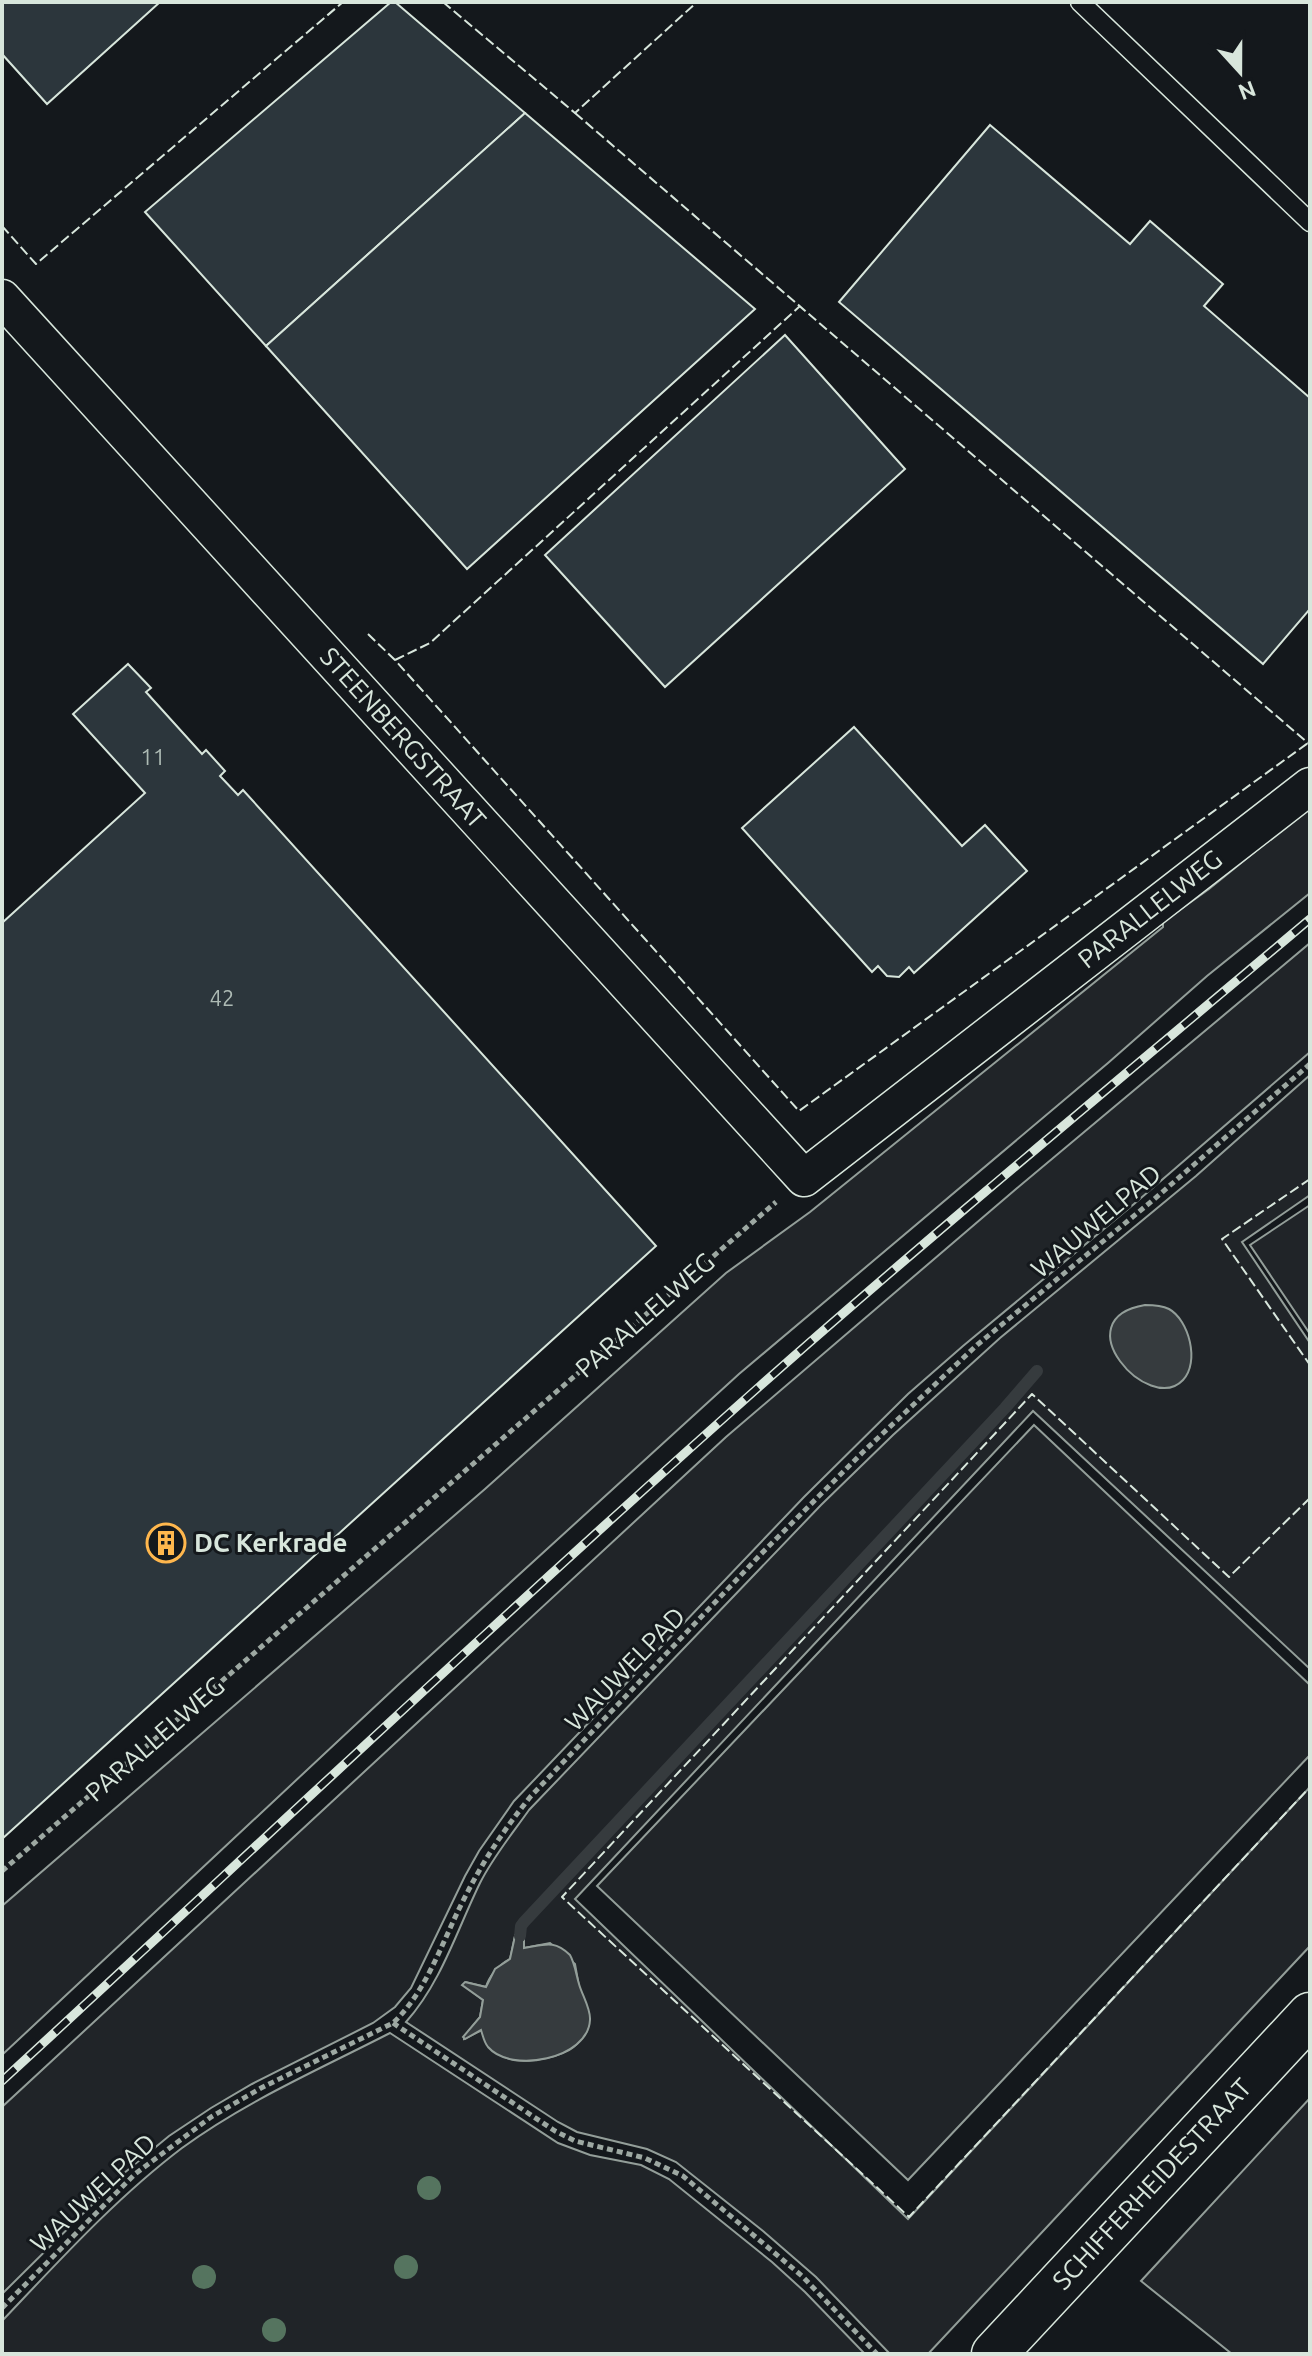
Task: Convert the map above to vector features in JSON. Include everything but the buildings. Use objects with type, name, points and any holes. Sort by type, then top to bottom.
[{"type":"street","name":"STEENBERGSTRAAT","points":[[2,298],[804,1178]]},
{"type":"street","name":"PARALLELWEG","points":[[804,1178],[1310,786]]},
{"type":"street","name":"SCHIFFERHEIDESTRAAT","points":[[994,2354],[1310,2015]]},
{"type":"lane","points":[[1080,2],[1310,222]]},
{"type":"path","name":"WAUWELPAD","points":[[2,2308],[135,2174],[211,2117],[261,2088],[393,2023],[423,1984],[489,1850],[509,1824],[531,1796],[750,1566],[863,1452],[977,1345],[1152,1201],[1310,1064]]},
{"type":"path","name":"PARALLELWEG","points":[[2,1871],[804,1178]]},
{"type":"path","points":[[393,2023],[555,2131],[575,2141],[645,2158],[683,2176],[802,2276],[877,2354]]},
{"type":"shaded area","points":[[1310,807],[1310,893],[1207,976],[739,1374],[398,1685],[2,2055],[2,1906],[485,1489],[726,1273],[810,1212],[1163,927],[1163,922]]},
{"type":"shaded area","points":[[1310,943],[1310,1052],[908,1394],[804,1497],[514,1801],[479,1851],[411,1988],[395,2007],[373,2023],[252,2084],[169,2136],[123,2174],[2,2294],[2,2107],[726,1437]]},
{"type":"shaded area","points":[[1310,1075],[1310,1195],[1242,1242],[1310,1343],[1310,1669],[1033,1411],[575,1899],[908,2219],[1310,1787],[1310,1946],[928,2354],[890,2354],[816,2277],[676,2162],[647,2149],[577,2132],[406,2022],[439,1973],[485,1873],[529,1810],[821,1505],[893,1435],[1000,1338],[1196,1176]],"holes":[[[515,1936],[524,1948],[550,1943],[575,1964],[587,2031],[569,2050],[526,2061],[501,2055],[482,2030],[464,2039],[480,2017],[483,2000],[463,1985],[466,1982],[486,1987],[495,1971],[510,1959]]]},
{"type":"shaded area","points":[[1310,1205],[1310,1334],[1250,1245]]},
{"type":"shaded area","points":[[1145,1305],[1163,1307],[1176,1314],[1190,1342],[1188,1372],[1183,1380],[1168,1388],[1151,1385],[1134,1376],[1120,1361],[1112,1344],[1111,1328],[1121,1314]]},
{"type":"shaded area","points":[[1034,1425],[1310,1685],[1310,1755],[908,2180],[597,1886]]},
{"type":"shaded area","points":[[515,1936],[524,1936],[524,1948],[554,1945],[570,1955],[590,2020],[586,2033],[563,2053],[530,2061],[513,2060],[488,2047],[481,2030],[465,2039],[463,2037],[480,2017],[483,2000],[462,1985],[465,1982],[486,1987],[495,1969],[510,1959]]},
{"type":"shaded area","points":[[390,2033],[558,2143],[590,2155],[641,2165],[669,2179],[772,2262],[865,2354],[2,2354],[2,2321],[89,2231],[158,2167],[232,2115]]},
{"type":"shaded area","points":[[1310,2098],[1310,2354],[1232,2354],[1141,2281]]},
{"type":"waterway","points":[[520,1936],[524,1922],[1037,1371]]},
{"type":"railway","points":[[2,2081],[474,1644],[760,1386],[1310,919]]},
{"type":"fence","points":[[2,226],[36,264],[343,2]]},
{"type":"fence","points":[[443,2],[575,113],[697,2]]},
{"type":"fence","points":[[575,113],[1308,743],[1310,741]]},
{"type":"fence","points":[[395,660],[430,643],[800,306]]},
{"type":"fence","points":[[368,634],[395,660],[799,1111],[1308,743]]},
{"type":"fence","points":[[1310,1179],[1222,1239],[1310,1365]]},
{"type":"fence","points":[[1310,1498],[1229,1577],[1032,1394],[562,1897],[909,2217],[1310,1787]]},
{"type":"place","name":"DC Kerkrade","points":[[166,1543]]}]
